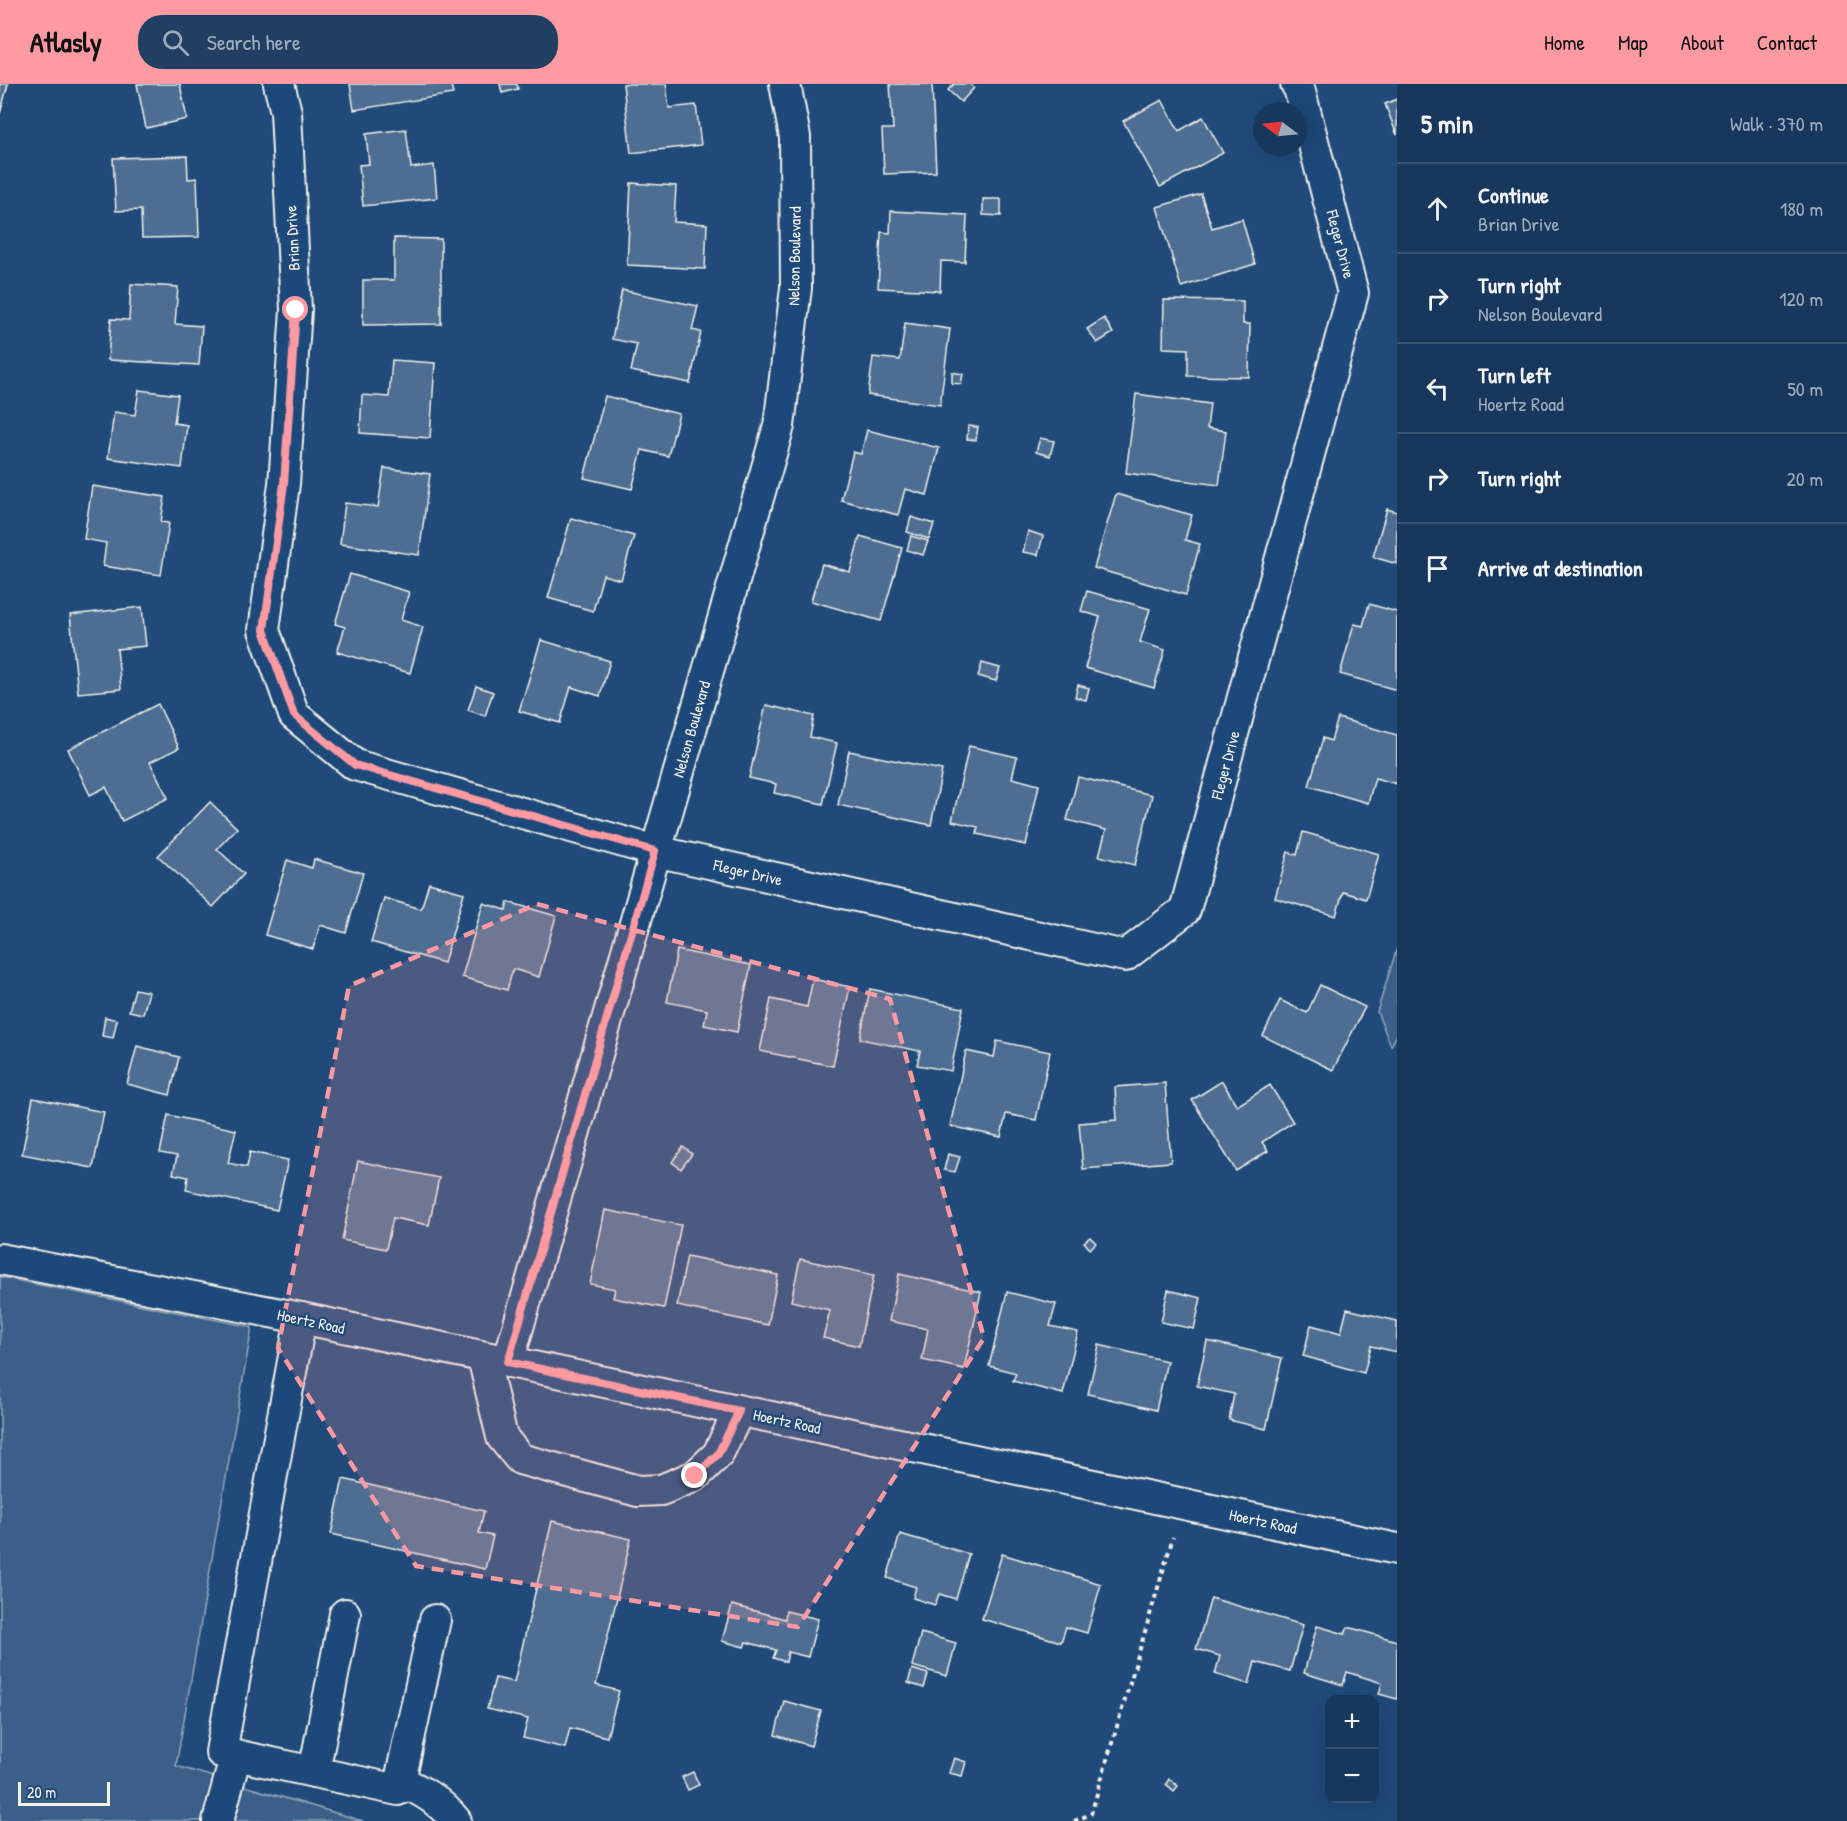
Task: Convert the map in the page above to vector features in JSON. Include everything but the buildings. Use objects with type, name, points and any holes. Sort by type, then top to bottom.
[{"type":"street","name":"Brian Drive","points":[[279,84],[286,112],[296,310],[284,484],[264,630],[294,715],[355,765],[655,851]]},
{"type":"street","name":"Nelson Boulevard","points":[[496,1360],[655,851],[779,426],[796,288],[795,137],[785,84]]},
{"type":"street","name":"Fleger Drive","points":[[655,851],[1125,956],[1185,910],[1353,292],[1299,88],[1296,84]]},
{"type":"street","name":"Hoertz Road","points":[[0,1259],[301,1318],[1397,1549]]},
{"type":"street","points":[[301,1318],[221,1752],[398,1790],[435,1620]]},
{"type":"street","points":[[496,1360],[502,1437],[520,1459],[638,1491],[661,1491],[695,1476],[718,1454],[739,1411]]},
{"type":"street","points":[[314,1772],[345,1614]]},
{"type":"street","points":[[218,1821],[236,1755]]},
{"type":"street","points":[[400,1781],[426,1792],[456,1821]]},
{"type":"path","points":[[1074,1821],[1091,1814],[1173,1537]]},
{"type":"highlighted area","points":[[537,904],[890,999],[984,1338],[798,1627],[416,1566],[278,1348],[349,986]]},
{"type":"shaded area","points":[[1397,948],[1397,1035],[1391,1046],[1377,1012]]},
{"type":"shaded area","points":[[0,1277],[252,1327],[176,1766],[363,1821],[0,1821]]},
{"type":"route","points":[[296,310],[284,484],[264,630],[294,715],[355,765],[655,851],[508,1362],[739,1411],[718,1454],[695,1476]]}]
